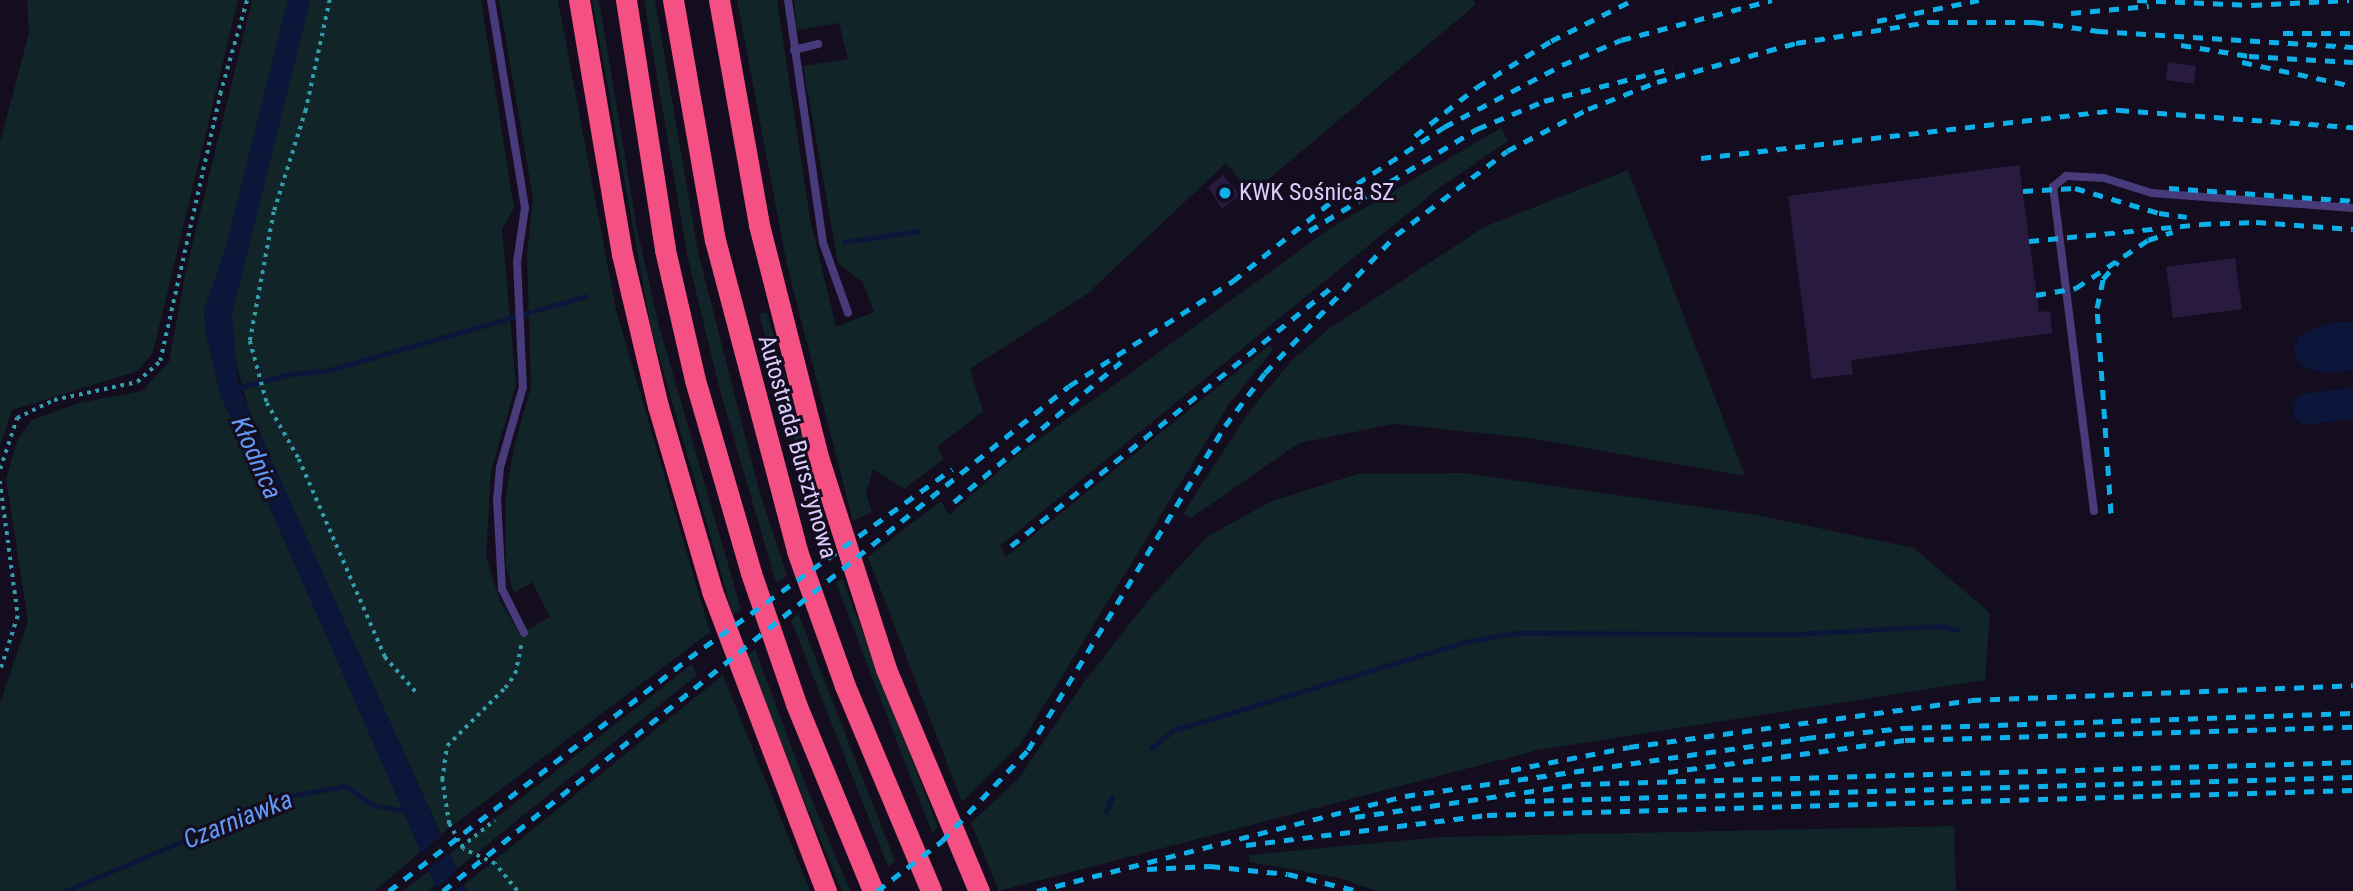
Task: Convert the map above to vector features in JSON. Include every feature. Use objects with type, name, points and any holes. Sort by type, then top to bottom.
[{"type":"highway","points":[[579,0],[622,254],[659,406],[712,591],[827,891]]},
{"type":"highway","points":[[626,0],[665,250],[695,380],[751,573],[796,704],[873,891]]},
{"type":"highway","name":"Autostrada Bursztynowa","points":[[673,0],[715,240],[797,551],[845,685],[931,891]]},
{"type":"highway","points":[[719,0],[759,225],[819,460],[886,669],[979,891]]},
{"type":"lane","points":[[491,0],[525,208],[517,262],[523,387],[500,467],[497,499],[502,589],[524,633]]},
{"type":"lane","points":[[788,0],[823,243],[848,313]]},
{"type":"lane","points":[[794,50],[818,44]]},
{"type":"lane","points":[[2094,511],[2053,187],[2066,176],[2104,178],[2152,193],[2353,208]]},
{"type":"path","points":[[0,469],[16,418],[54,400],[136,382],[160,360],[217,108],[247,0]]},
{"type":"path","points":[[330,0],[306,110],[274,212],[250,341],[267,403],[299,459],[385,657],[416,692]]},
{"type":"path","points":[[0,481],[18,616],[0,672]]},
{"type":"path","points":[[517,891],[495,864],[461,847],[449,824],[442,780],[444,755],[457,734],[515,674],[524,633]]},
{"type":"path","points":[[461,847],[495,820]]},
{"type":"green space","points":[[27,0],[238,0],[153,352],[138,371],[12,410],[0,446],[0,142],[29,33]]},
{"type":"green space","points":[[252,0],[288,0],[226,248],[204,311],[207,339],[221,396],[421,851],[375,891],[0,891],[0,703],[28,621],[6,479],[17,441],[32,420],[79,403],[142,391],[169,362],[185,275]]},
{"type":"green space","points":[[310,0],[481,0],[514,208],[502,229],[516,384],[491,471],[486,557],[500,601],[520,634],[550,617],[532,582],[514,593],[506,567],[505,500],[514,447],[531,387],[527,256],[533,198],[499,0],[558,0],[616,310],[710,632],[441,834],[249,412],[233,350],[232,313]]},
{"type":"green space","points":[[592,0],[599,0],[637,229],[659,326],[741,609],[733,615],[651,328]]},
{"type":"green space","points":[[644,0],[655,0],[698,252],[759,490],[787,576],[776,583],[719,387],[687,254]]},
{"type":"green space","points":[[737,0],[777,0],[810,219],[836,327],[874,312],[863,283],[838,263],[803,66],[848,59],[839,23],[797,30],[794,0],[1474,0],[1475,5],[1251,194],[1226,163],[1087,294],[970,369],[983,411],[937,447],[944,459],[904,489],[873,469],[866,493],[872,512],[853,521],[787,265]]},
{"type":"green space","points":[[1501,128],[1508,141],[1439,188],[1000,546],[1006,557],[1270,345],[1273,350],[1229,404],[1021,743],[962,802],[868,557],[941,501],[949,515],[1017,455],[1332,227]]},
{"type":"green space","points":[[1628,170],[1745,476],[1529,438],[1394,424],[1299,443],[1191,518],[1183,514],[1248,413],[1293,359],[1330,328],[1484,227]]},
{"type":"green space","points":[[767,312],[832,542],[825,547],[759,314]]},
{"type":"green space","points":[[1464,473],[1756,515],[1914,548],[1990,613],[1985,680],[1538,750],[999,891],[971,823],[1019,778],[1084,682],[1151,597],[1208,536],[1272,501],[1358,474]]},
{"type":"green space","points":[[842,578],[938,827],[932,833],[836,583]]},
{"type":"green space","points":[[798,613],[895,861],[888,867],[791,620]]},
{"type":"green space","points":[[755,649],[805,783],[850,891],[842,891],[798,786],[747,655]]},
{"type":"green space","points":[[692,664],[697,675],[457,869],[450,854]]},
{"type":"green space","points":[[723,675],[810,891],[466,891],[464,885]]},
{"type":"green space","points":[[1954,826],[1956,891],[1376,891],[1340,878],[1250,862],[1249,855],[1441,837]]},
{"type":"green space","points":[[429,871],[436,885],[428,891],[402,891]]},
{"type":"water","name":"Kłodnica","points":[[288,0],[310,0],[232,313],[238,385],[466,891],[438,891],[221,396],[207,339],[204,311],[226,248]]},
{"type":"water","points":[[2353,321],[2353,370],[2325,373],[2302,366],[2293,352],[2299,336],[2326,324]]},
{"type":"water","points":[[2353,388],[2353,419],[2303,425],[2294,416],[2292,405],[2301,394]]},
{"type":"pier","points":[[445,833],[452,850],[426,871],[419,855]]},
{"type":"pier","points":[[460,867],[466,882],[454,891],[435,891]]},
{"type":"building","points":[[2168,62],[2196,66],[2194,84],[2166,80]]},
{"type":"building","points":[[2019,165],[2039,312],[2050,311],[2052,333],[1851,360],[1853,374],[1812,379],[1788,196]]},
{"type":"building","name":"KWK Sośnica SZ","points":[[1223,175],[1240,195],[1222,209],[1208,187]]},
{"type":"building","points":[[2235,258],[2242,309],[2173,318],[2166,267]]},
{"type":"waterway","points":[[844,242],[918,231]]},
{"type":"waterway","points":[[233,389],[290,374],[326,371],[585,296]]},
{"type":"waterway","points":[[1151,748],[1174,730],[1469,641],[1516,633],[1795,634],[1938,626],[1958,630]]},
{"type":"waterway","name":"Czarniawka","points":[[65,891],[289,796],[345,786],[373,805],[409,812]]},
{"type":"waterway","points":[[1106,812],[1112,797]]},
{"type":"railway","points":[[1415,136],[1477,87],[1551,41],[1633,0]]},
{"type":"railway","points":[[443,891],[1069,386],[1233,281],[1341,194],[1444,127],[1562,65],[1621,40],[1772,0]]},
{"type":"railway","points":[[1877,21],[1979,0]]},
{"type":"railway","points":[[2137,0],[2252,5],[2349,0]]},
{"type":"railway","points":[[2071,13],[2149,6]]},
{"type":"railway","points":[[877,891],[942,841],[1028,750],[1225,426],[1265,373],[1396,235],[1507,151],[1588,109],[1657,82],[1796,43],[1929,22],[2034,22],[2098,31],[2353,47]]},
{"type":"railway","points":[[2283,33],[2353,33]]},
{"type":"railway","points":[[2181,45],[2249,56],[2353,62]]},
{"type":"railway","points":[[2242,62],[2353,86]]},
{"type":"railway","points":[[1309,231],[1477,129],[1544,101],[1673,68]]},
{"type":"railway","points":[[1701,158],[2119,110],[2353,127]]},
{"type":"railway","points":[[2023,191],[2075,188],[2159,213],[2187,217]]},
{"type":"railway","points":[[2169,188],[2353,201]]},
{"type":"railway","points":[[2029,241],[2201,224],[2256,222],[2353,229]]},
{"type":"railway","points":[[2036,295],[2076,288],[2148,240],[2173,232]]},
{"type":"railway","points":[[2111,513],[2097,308],[2103,279],[2118,262]]},
{"type":"railway","points":[[1011,546],[1333,286]]},
{"type":"railway","points":[[954,502],[1121,362]]},
{"type":"railway","points":[[389,891],[689,658],[952,469]]},
{"type":"railway","points":[[1511,770],[1629,747],[1971,700],[2353,685]]},
{"type":"railway","points":[[1037,891],[1405,796],[1806,738],[1903,728],[2353,713]]},
{"type":"railway","points":[[1668,772],[1905,740],[2353,727]]},
{"type":"railway","points":[[1355,817],[1581,784],[2353,762]]},
{"type":"railway","points":[[1525,801],[2353,777]]},
{"type":"railway","points":[[1246,845],[1487,815],[2353,790]]},
{"type":"railway","points":[[1147,869],[1210,866],[1288,874],[1358,891]]},
{"type":"place","name":"KWK Sośnica SZ","points":[[1225,193]]}]
